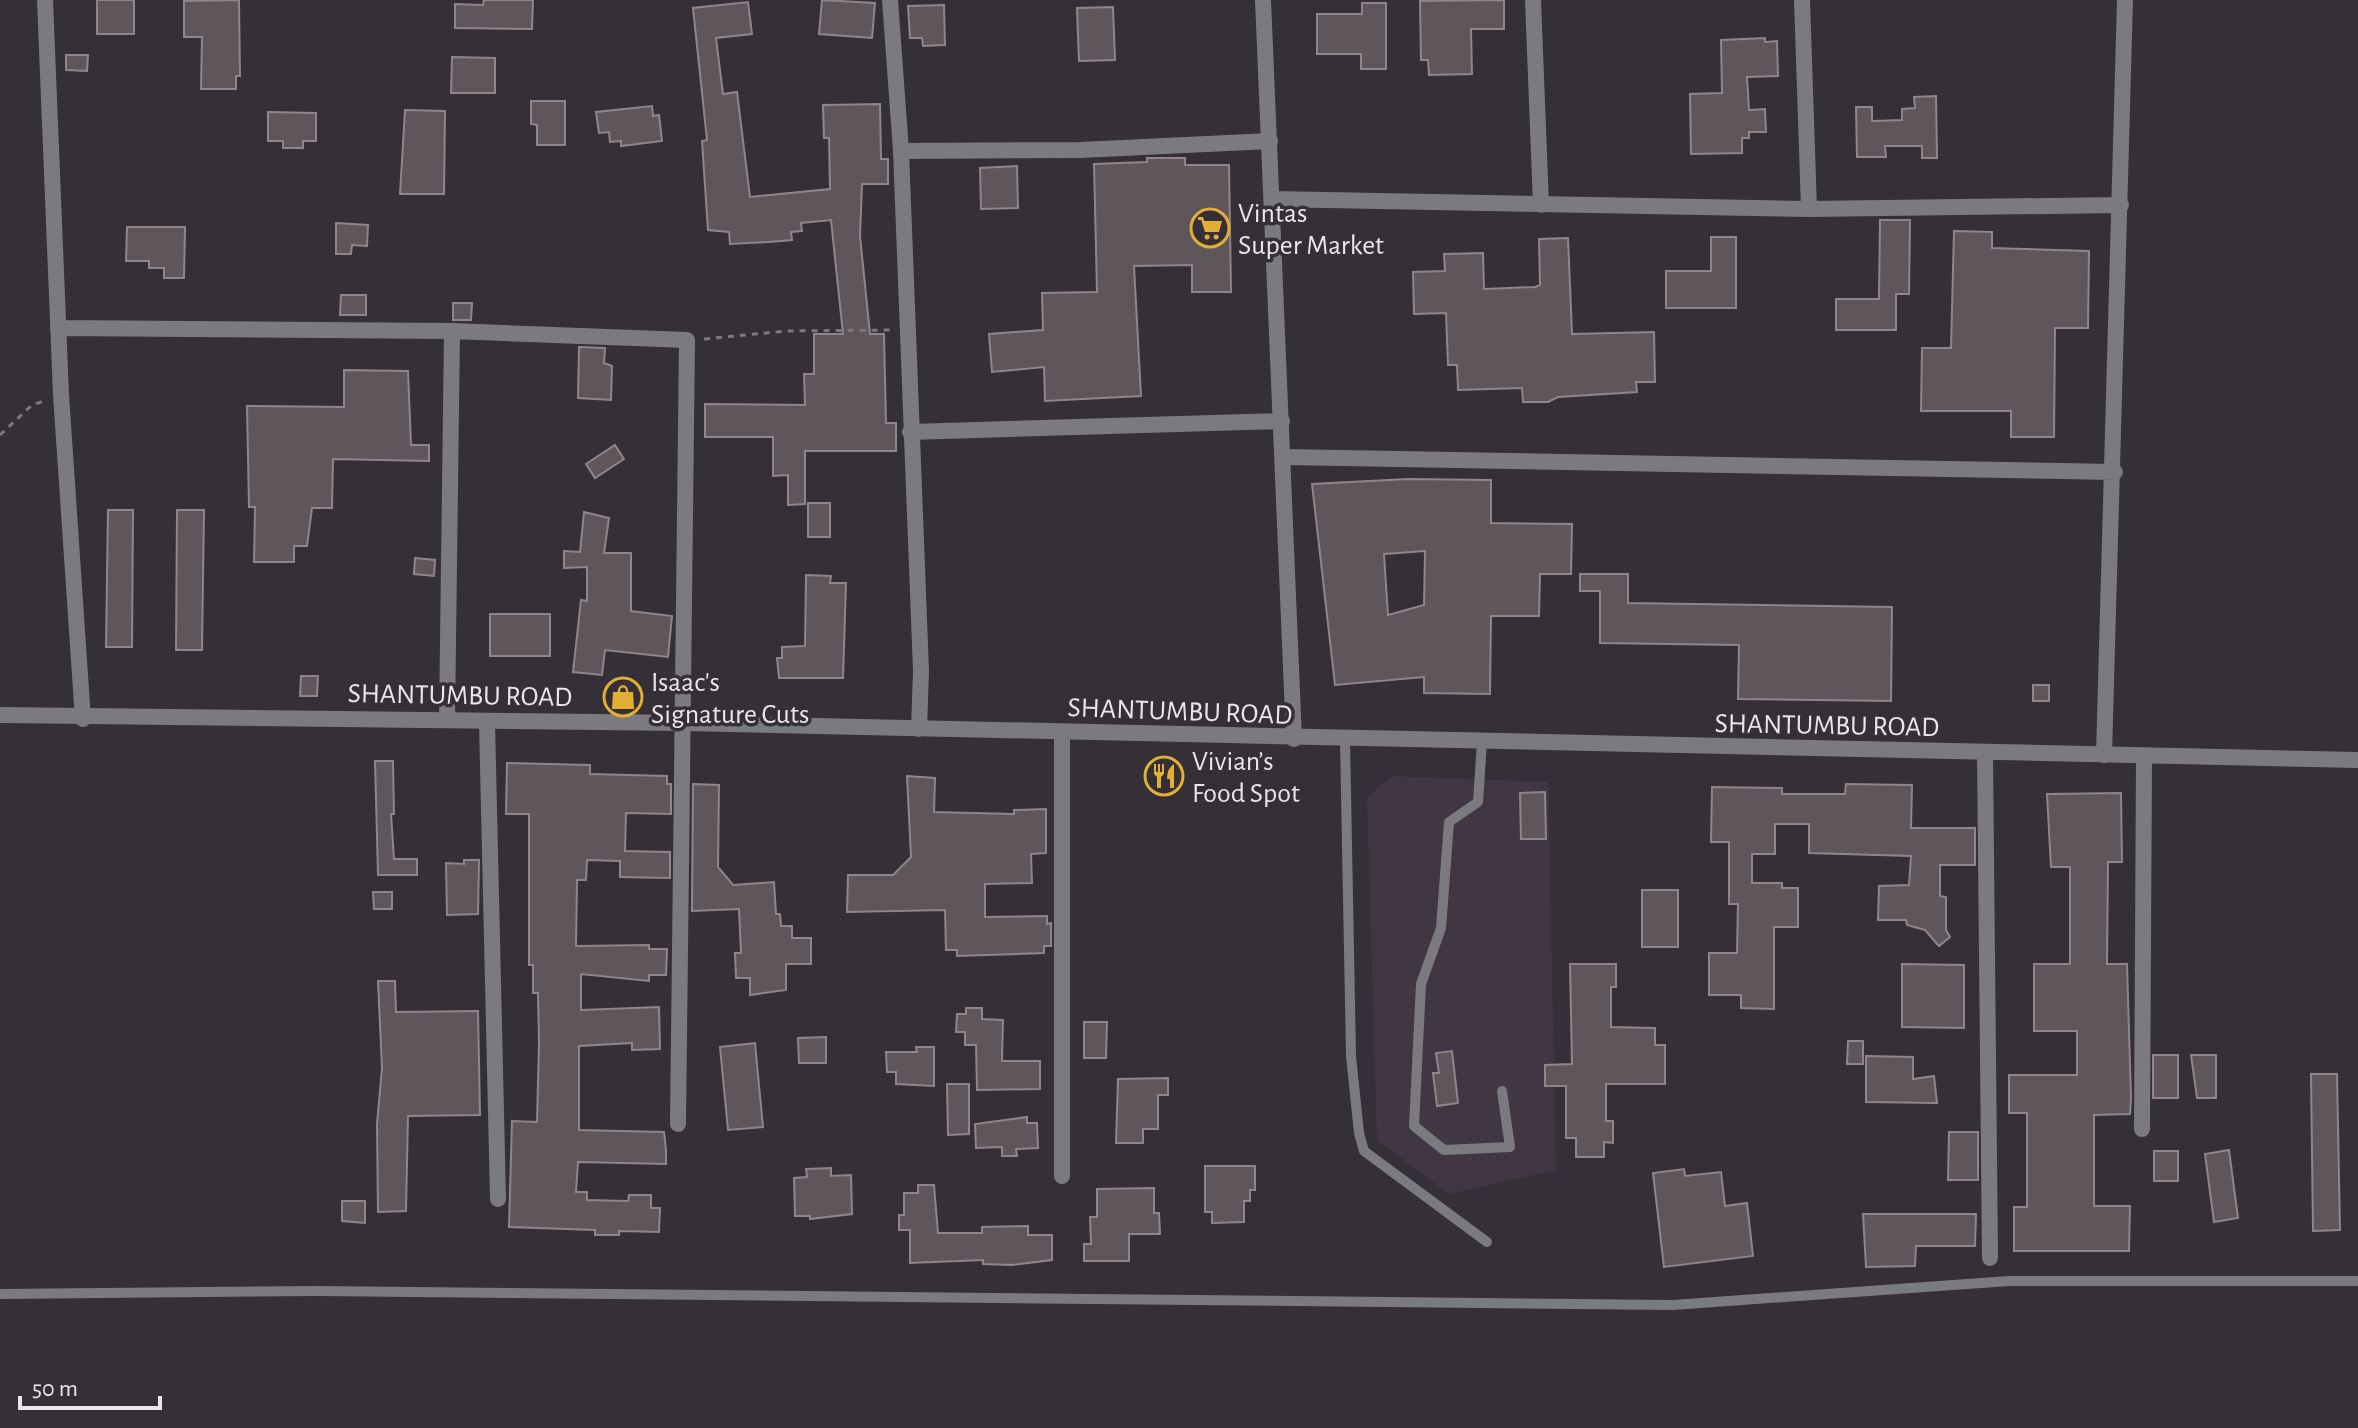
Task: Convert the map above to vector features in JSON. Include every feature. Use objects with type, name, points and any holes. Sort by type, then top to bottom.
[{"type":"street","points":[[45,0],[61,395],[83,719]]},
{"type":"street","points":[[890,0],[901,151],[921,671],[919,729]]},
{"type":"street","points":[[1263,0],[1294,739]]},
{"type":"street","points":[[1533,0],[1541,205]]},
{"type":"street","points":[[1802,0],[1809,209]]},
{"type":"street","points":[[2104,755],[2115,472],[2125,0]]},
{"type":"street","points":[[901,151],[1080,150],[1270,141]]},
{"type":"street","points":[[1273,199],[1809,209],[2121,205]]},
{"type":"street","points":[[58,328],[452,331],[687,340],[678,1124]]},
{"type":"street","points":[[447,720],[452,331]]},
{"type":"street","points":[[910,432],[1282,421]]},
{"type":"street","points":[[1284,457],[2115,472]]},
{"type":"street","name":"SHANTUMBU ROAD","points":[[0,715],[83,719],[684,723],[2144,758],[2358,760]]},
{"type":"street","points":[[487,722],[498,1199]]},
{"type":"street","points":[[1062,732],[1062,1176]]},
{"type":"street","points":[[1985,754],[1990,1258]]},
{"type":"street","points":[[2142,1129],[2144,758]]},
{"type":"lane","points":[[1345,740],[1351,1056],[1359,1133],[1364,1151],[1487,1242]]},
{"type":"lane","points":[[1482,742],[1478,802],[1449,822],[1441,928],[1421,984],[1414,1126],[1444,1150],[1510,1147],[1502,1091]]},
{"type":"lane","points":[[0,1294],[349,1291],[1673,1305],[2009,1281],[2358,1281]]},
{"type":"path","points":[[687,340],[786,331],[907,330]]},
{"type":"path","points":[[0,435],[32,405],[61,395]]},
{"type":"shaded area","points":[[1392,776],[1548,782],[1556,1170],[1449,1194],[1377,1140],[1367,798]]},
{"type":"building","points":[[97,0],[134,0],[134,34],[97,34]]},
{"type":"building","points":[[239,0],[240,76],[236,76],[236,89],[201,89],[202,37],[184,37],[184,1]]},
{"type":"building","points":[[484,0],[533,0],[532,29],[455,28],[455,4],[483,5]]},
{"type":"building","points":[[822,0],[875,3],[872,38],[819,34]]},
{"type":"building","points":[[1504,0],[1504,29],[1471,29],[1472,74],[1429,75],[1428,60],[1421,60],[1420,1]]},
{"type":"building","points":[[748,2],[752,34],[716,38],[723,94],[737,92],[750,197],[830,189],[829,138],[824,138],[823,105],[880,104],[881,159],[888,159],[888,184],[862,184],[860,236],[870,334],[884,334],[886,423],[896,423],[896,451],[805,451],[805,504],[788,505],[788,475],[773,476],[773,437],[705,437],[705,404],[805,405],[804,374],[814,374],[814,334],[843,334],[831,220],[801,223],[802,231],[791,232],[792,240],[769,242],[730,244],[729,232],[708,230],[702,141],[707,140],[693,8]]},
{"type":"building","points":[[1362,3],[1386,3],[1386,69],[1361,69],[1361,54],[1317,54],[1317,14],[1362,14]]},
{"type":"building","points":[[944,5],[945,45],[923,46],[922,38],[910,38],[908,6]]},
{"type":"building","points":[[1113,7],[1115,60],[1079,61],[1077,8]]},
{"type":"building","points":[[1765,38],[1765,42],[1777,41],[1778,76],[1747,77],[1749,110],[1765,109],[1766,132],[1749,132],[1749,138],[1742,138],[1742,153],[1691,154],[1690,94],[1722,93],[1721,40]]},
{"type":"building","points":[[66,55],[88,55],[87,71],[66,70]]},
{"type":"building","points":[[452,57],[495,58],[495,93],[451,93]]},
{"type":"building","points":[[1936,96],[1937,158],[1922,158],[1922,146],[1885,146],[1886,157],[1857,157],[1856,107],[1872,107],[1872,121],[1902,120],[1902,109],[1915,108],[1914,97]]},
{"type":"building","points":[[531,101],[565,101],[565,145],[537,145],[537,125],[531,124]]},
{"type":"building","points":[[652,106],[653,116],[659,115],[662,141],[621,146],[621,141],[610,142],[609,132],[599,133],[596,112]]},
{"type":"building","points":[[405,110],[445,111],[444,194],[400,194]]},
{"type":"building","points":[[268,112],[316,113],[316,141],[303,141],[303,148],[283,148],[283,141],[268,141]]},
{"type":"building","points":[[1147,158],[1185,158],[1185,165],[1229,165],[1231,292],[1192,292],[1192,265],[1134,266],[1141,396],[1045,401],[1044,367],[992,372],[989,334],[1043,330],[1042,293],[1097,292],[1094,164],[1147,162]]},
{"type":"building","points":[[1017,166],[1018,208],[981,209],[980,168]]},
{"type":"building","points":[[1880,220],[1910,220],[1909,294],[1896,294],[1896,330],[1836,330],[1836,299],[1879,299]]},
{"type":"building","points":[[336,223],[368,225],[367,246],[352,245],[351,254],[336,254]]},
{"type":"building","points":[[127,227],[185,227],[184,278],[164,278],[164,268],[149,268],[149,261],[126,261]]},
{"type":"building","points":[[1954,231],[1992,232],[1992,248],[2089,251],[2088,328],[2055,328],[2054,437],[2011,437],[2011,411],[1921,411],[1922,348],[1951,348]]},
{"type":"building","points":[[1711,237],[1736,237],[1736,308],[1666,308],[1666,271],[1711,271]]},
{"type":"building","points":[[1568,238],[1572,334],[1654,332],[1655,382],[1636,382],[1637,392],[1558,397],[1548,402],[1523,402],[1522,388],[1458,390],[1457,365],[1448,365],[1446,313],[1414,314],[1413,272],[1445,271],[1444,254],[1483,253],[1484,289],[1535,287],[1540,285],[1539,239]]},
{"type":"building","points":[[341,295],[366,295],[366,315],[340,315]]},
{"type":"building","points":[[453,303],[472,303],[471,320],[453,320]]},
{"type":"building","points":[[579,347],[605,348],[604,363],[612,366],[611,400],[578,398]]},
{"type":"building","points":[[344,370],[408,371],[411,445],[429,445],[429,461],[333,459],[332,508],[312,508],[307,546],[294,546],[294,562],[254,562],[255,507],[249,507],[247,406],[344,407]]},
{"type":"building","points":[[615,445],[624,459],[595,478],[586,464]]},
{"type":"building","points":[[1408,479],[1491,480],[1491,523],[1572,524],[1571,574],[1540,574],[1539,616],[1491,616],[1490,694],[1424,693],[1424,677],[1335,685],[1312,484]],"holes":[[[1425,551],[1424,605],[1388,615],[1384,554]]]},
{"type":"building","points":[[808,503],[830,503],[830,537],[808,537]]},
{"type":"building","points":[[108,510],[133,510],[132,647],[106,647]]},
{"type":"building","points":[[177,510],[204,510],[202,650],[176,650]]},
{"type":"building","points":[[584,512],[609,518],[604,553],[631,553],[631,611],[672,616],[668,657],[605,650],[602,675],[573,672],[581,600],[587,601],[587,567],[564,568],[564,551],[580,552]]},
{"type":"building","points":[[415,558],[435,560],[434,576],[414,574]]},
{"type":"building","points":[[1580,574],[1628,574],[1628,603],[1892,607],[1891,701],[1738,699],[1739,645],[1600,643],[1600,591],[1580,591]]},
{"type":"building","points":[[806,575],[831,576],[830,583],[846,583],[843,678],[779,678],[777,658],[782,658],[782,647],[805,646]]},
{"type":"building","points":[[490,614],[550,614],[550,656],[490,656]]},
{"type":"building","points":[[301,676],[318,676],[317,696],[300,696]]},
{"type":"building","points":[[2033,685],[2049,685],[2049,701],[2033,701]]},
{"type":"building","points":[[375,761],[393,761],[394,814],[391,814],[394,859],[417,859],[417,875],[378,875]]},
{"type":"building","points":[[507,763],[590,765],[590,774],[667,776],[667,784],[671,784],[671,814],[626,813],[625,851],[670,852],[670,878],[620,877],[620,861],[587,860],[586,880],[577,880],[576,946],[649,945],[649,949],[667,949],[666,975],[649,975],[649,981],[581,974],[581,1010],[659,1007],[660,1049],[632,1050],[632,1043],[579,1046],[579,1130],[664,1132],[666,1164],[578,1162],[576,1192],[587,1192],[587,1200],[628,1201],[629,1195],[651,1195],[651,1208],[660,1208],[659,1232],[619,1231],[619,1235],[595,1235],[595,1230],[509,1227],[512,1121],[537,1122],[539,1044],[538,993],[533,993],[533,965],[529,965],[529,814],[506,814]]},
{"type":"building","points":[[907,776],[935,778],[934,812],[1014,814],[1014,810],[1046,809],[1046,853],[1031,854],[1032,883],[985,884],[985,917],[1047,916],[1047,924],[1051,923],[1051,946],[1044,946],[1044,953],[957,956],[957,950],[946,950],[945,910],[847,912],[848,875],[893,875],[911,857]]},
{"type":"building","points":[[693,784],[719,785],[718,867],[733,885],[774,882],[776,914],[780,914],[781,926],[792,926],[792,938],[811,938],[811,964],[786,964],[786,990],[750,995],[750,978],[736,978],[735,953],[741,953],[739,909],[692,911]]},
{"type":"building","points":[[1846,784],[1912,785],[1911,828],[1975,828],[1975,865],[1940,865],[1940,896],[1946,897],[1946,930],[1950,937],[1939,946],[1925,930],[1907,925],[1906,920],[1878,920],[1879,886],[1909,885],[1911,856],[1809,853],[1809,824],[1775,824],[1775,854],[1752,854],[1752,883],[1782,883],[1782,888],[1798,888],[1798,927],[1774,927],[1774,1009],[1741,1008],[1741,995],[1709,995],[1709,953],[1737,953],[1738,904],[1729,904],[1729,842],[1711,842],[1712,787],[1782,788],[1782,794],[1845,794]]},
{"type":"building","points":[[1545,792],[1546,839],[1521,839],[1520,793]]},
{"type":"building","points":[[2121,793],[2122,862],[2108,862],[2107,964],[2127,964],[2130,1114],[2094,1115],[2094,1206],[2130,1206],[2129,1251],[2014,1251],[2014,1207],[2027,1207],[2027,1113],[2009,1113],[2009,1075],[2077,1075],[2077,1031],[2034,1031],[2034,964],[2070,964],[2070,867],[2051,867],[2047,794]]},
{"type":"building","points":[[464,860],[479,860],[478,914],[447,915],[446,863],[464,864]]},
{"type":"building","points":[[1642,890],[1678,890],[1678,947],[1642,947]]},
{"type":"building","points":[[373,892],[392,892],[392,909],[374,909]]},
{"type":"building","points":[[1570,964],[1616,964],[1616,987],[1611,987],[1611,1027],[1655,1028],[1655,1045],[1665,1045],[1665,1084],[1606,1084],[1606,1121],[1613,1121],[1613,1143],[1604,1142],[1604,1157],[1576,1157],[1576,1138],[1566,1138],[1566,1086],[1545,1086],[1545,1065],[1572,1064]]},
{"type":"building","points":[[1902,964],[1964,965],[1964,1028],[1902,1027]]},
{"type":"building","points":[[378,981],[395,981],[396,1012],[478,1011],[480,1115],[408,1116],[406,1211],[378,1212],[377,1124],[382,1068]]},
{"type":"building","points":[[966,1008],[982,1008],[982,1019],[1003,1020],[1002,1061],[1040,1061],[1040,1089],[977,1090],[976,1045],[965,1045],[965,1032],[956,1032],[957,1014],[966,1014]]},
{"type":"building","points":[[1084,1022],[1107,1022],[1106,1058],[1084,1058]]},
{"type":"building","points":[[826,1037],[826,1063],[799,1063],[798,1038]]},
{"type":"building","points":[[1848,1041],[1863,1041],[1863,1064],[1847,1064]]},
{"type":"building","points":[[755,1043],[763,1127],[728,1130],[720,1047]]},
{"type":"building","points":[[916,1047],[934,1047],[934,1086],[896,1084],[896,1072],[887,1072],[886,1052],[917,1052]]},
{"type":"building","points":[[1452,1051],[1458,1103],[1437,1106],[1433,1073],[1439,1073],[1436,1053]]},
{"type":"building","points":[[2153,1055],[2178,1055],[2178,1098],[2153,1098]]},
{"type":"building","points":[[2191,1055],[2216,1055],[2216,1098],[2197,1098]]},
{"type":"building","points":[[1866,1056],[1913,1057],[1913,1079],[1934,1076],[1937,1103],[1866,1102]]},
{"type":"building","points":[[2311,1074],[2337,1074],[2340,1230],[2313,1231]]},
{"type":"building","points":[[1168,1078],[1168,1095],[1158,1095],[1158,1129],[1143,1129],[1143,1143],[1116,1143],[1118,1079]]},
{"type":"building","points":[[947,1084],[969,1084],[969,1134],[948,1135]]},
{"type":"building","points":[[1027,1117],[1027,1123],[1037,1123],[1038,1148],[1016,1149],[1017,1156],[1002,1156],[1002,1147],[976,1148],[975,1124]]},
{"type":"building","points":[[1949,1132],[1978,1132],[1978,1180],[1948,1180]]},
{"type":"building","points":[[2229,1150],[2238,1218],[2214,1222],[2205,1154]]},
{"type":"building","points":[[2154,1151],[2178,1151],[2178,1181],[2154,1181]]},
{"type":"building","points":[[1205,1166],[1255,1166],[1255,1190],[1250,1190],[1250,1201],[1244,1201],[1244,1222],[1212,1223],[1212,1212],[1205,1212]]},
{"type":"building","points":[[831,1168],[831,1176],[851,1175],[852,1214],[810,1219],[810,1216],[795,1216],[794,1178],[807,1177],[806,1169]]},
{"type":"building","points":[[1684,1169],[1685,1176],[1721,1172],[1725,1206],[1747,1203],[1753,1256],[1664,1267],[1653,1173]]},
{"type":"building","points":[[918,1185],[934,1185],[938,1233],[982,1233],[982,1227],[1028,1226],[1028,1235],[1052,1235],[1052,1260],[1012,1265],[983,1264],[983,1260],[910,1263],[910,1230],[899,1230],[899,1215],[904,1215],[904,1193],[918,1193]]},
{"type":"building","points":[[1154,1188],[1154,1213],[1159,1213],[1160,1234],[1129,1234],[1129,1261],[1084,1261],[1084,1244],[1091,1244],[1090,1217],[1097,1217],[1097,1189]]},
{"type":"building","points":[[342,1201],[365,1201],[365,1223],[342,1221]]},
{"type":"building","points":[[1863,1214],[1976,1214],[1975,1246],[1916,1246],[1915,1266],[1866,1267]]},
{"type":"place","name":"Vintas Super Market","points":[[1210,228]]},
{"type":"place","name":"Isaac's Signature Cuts","points":[[623,697]]},
{"type":"place","name":"Vivian’s Food Spot","points":[[1164,776]]}]
